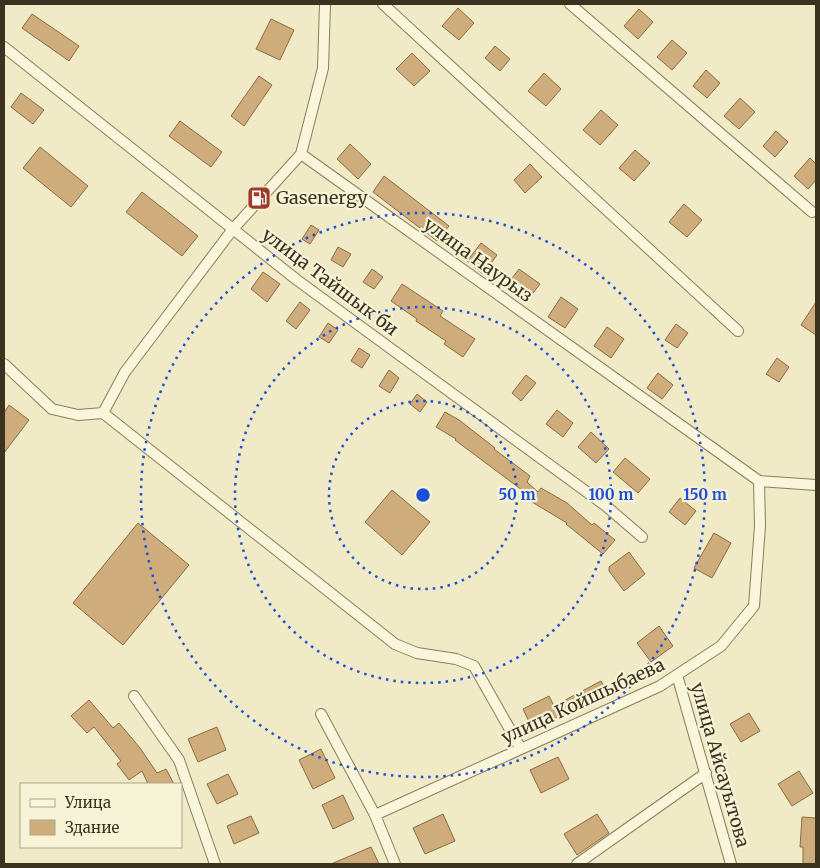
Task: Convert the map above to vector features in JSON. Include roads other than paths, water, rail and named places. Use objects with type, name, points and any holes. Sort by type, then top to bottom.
[{"type":"street","points":[[103,413],[125,372],[233,229],[301,154],[323,68],[325,4]]},
{"type":"street","points":[[382,4],[738,331]]},
{"type":"street","points":[[570,4],[812,212]]},
{"type":"street","name":"улица Тайшык би","points":[[4,47],[297,280],[606,506],[642,537]]},
{"type":"street","name":"улица Наурыз","points":[[301,154],[760,481]]},
{"type":"street","points":[[4,364],[52,409],[78,415],[103,413],[395,644],[417,653],[456,659],[474,666],[521,749]]},
{"type":"street","points":[[760,481],[816,485]]},
{"type":"street","name":"улица Койшыбаева","points":[[375,815],[660,686],[721,646],[754,606],[760,526],[760,481]]},
{"type":"street","name":"улица Айсауытова","points":[[677,675],[731,864]]},
{"type":"street","points":[[134,696],[179,760],[215,864]]},
{"type":"street","points":[[321,714],[375,815],[396,864]]},
{"type":"street","points":[[577,864],[706,773]]},
{"type":"place","name":"Gasenergy","points":[[259,198]]}]
